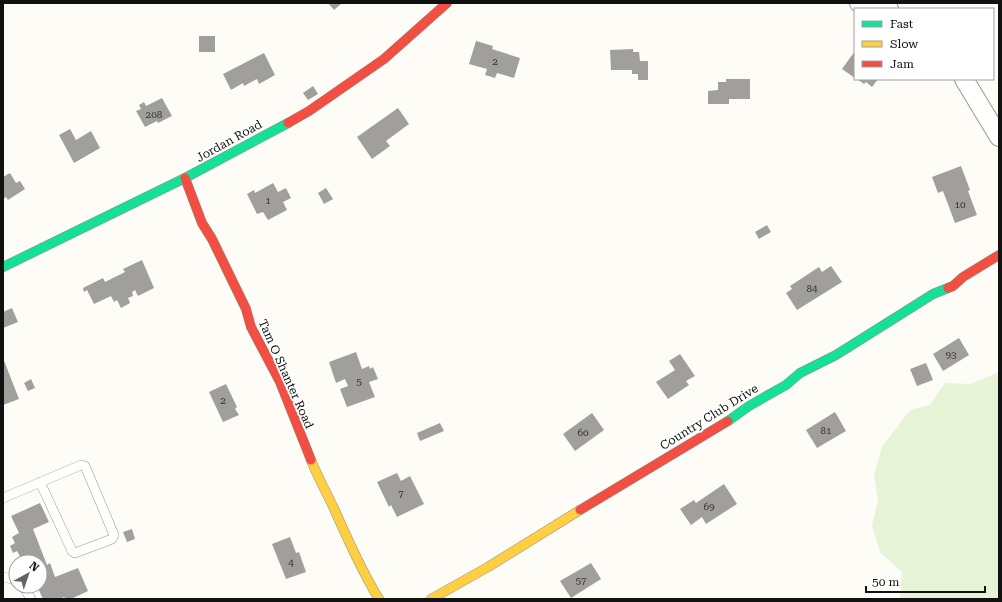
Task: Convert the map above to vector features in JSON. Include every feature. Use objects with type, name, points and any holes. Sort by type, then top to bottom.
[{"type":"street","name":"Jordan Road","points":[[3,267],[185,178],[309,111],[384,59],[447,3]]},
{"type":"street","points":[[859,3],[873,4],[886,8]]},
{"type":"street","points":[[965,80],[999,137]]},
{"type":"street","name":"Tam O Shanter Road","points":[[185,178],[202,223],[212,239],[246,309],[251,327],[280,382],[317,476],[336,512],[344,533],[370,586],[379,599]]},
{"type":"street","name":"Country Club Drive","points":[[431,599],[488,567],[669,456],[718,428],[749,406],[786,384],[800,373],[836,355],[934,294],[953,286],[963,278],[999,256]]},
{"type":"lane","points":[[3,498],[40,482],[81,465],[85,466],[114,535],[112,539],[75,553],[72,551],[40,482]]},
{"type":"green space","points":[[999,372],[999,599],[900,599],[902,572],[880,552],[872,526],[878,500],[874,475],[882,447],[910,410],[930,405],[945,383],[971,384]]},
{"type":"building","points":[[328,3],[342,3],[334,10]]},
{"type":"building","points":[[199,36],[215,36],[215,52],[199,52]]},
{"type":"building","points":[[476,41],[493,46],[492,49],[520,58],[514,78],[497,73],[495,78],[485,75],[487,69],[469,64]]},
{"type":"building","points":[[633,49],[633,52],[639,52],[640,61],[648,61],[648,80],[638,80],[638,74],[632,74],[632,70],[611,70],[610,50]]},
{"type":"building","points":[[854,52],[854,77],[842,69]]},
{"type":"building","points":[[264,53],[275,75],[259,84],[257,79],[244,86],[243,83],[231,90],[223,74]]},
{"type":"building","points":[[726,79],[750,79],[750,99],[729,99],[729,104],[708,104],[708,91],[718,90],[718,82],[726,82]]},
{"type":"building","points":[[858,80],[877,80],[872,87],[866,82],[864,84]]},
{"type":"building","points":[[313,86],[318,94],[308,100],[303,93]]},
{"type":"building","points":[[162,98],[172,116],[158,123],[157,121],[145,127],[136,111],[141,109],[139,105],[144,102],[146,106]]},
{"type":"building","points":[[398,108],[409,124],[386,141],[390,146],[372,159],[357,137]]},
{"type":"building","points":[[70,129],[76,140],[91,131],[100,148],[74,163],[59,135]]},
{"type":"building","points":[[961,166],[977,215],[955,223],[943,191],[938,193],[932,177]]},
{"type":"building","points":[[10,173],[16,183],[20,181],[25,189],[8,200],[6,197],[3,199],[3,177]]},
{"type":"building","points":[[273,183],[278,192],[286,188],[291,198],[283,202],[287,210],[268,220],[263,212],[257,214],[247,194],[254,190],[255,193]]},
{"type":"building","points":[[326,188],[333,199],[324,204],[318,193]]},
{"type":"building","points":[[767,225],[771,232],[759,239],[755,232]]},
{"type":"building","points":[[142,260],[154,288],[138,296],[135,290],[132,292],[133,296],[128,298],[130,303],[121,308],[117,300],[114,302],[111,296],[94,304],[87,290],[84,292],[83,288],[103,278],[105,282],[125,272],[123,269]]},
{"type":"building","points":[[831,266],[842,282],[797,310],[786,293],[792,289],[790,286],[819,267],[822,272]]},
{"type":"building","points":[[12,308],[18,322],[3,328],[3,312]]},
{"type":"building","points":[[959,338],[969,355],[943,371],[933,354]]},
{"type":"building","points":[[356,352],[362,369],[369,366],[370,369],[373,367],[378,379],[369,382],[375,397],[347,407],[340,389],[348,386],[345,379],[336,383],[329,362]]},
{"type":"building","points":[[680,354],[695,376],[686,381],[689,385],[668,399],[656,382],[675,370],[669,361]]},
{"type":"building","points":[[3,358],[19,399],[3,405]]},
{"type":"building","points":[[926,363],[933,380],[917,386],[910,369]]},
{"type":"building","points":[[31,379],[35,388],[28,391],[24,383]]},
{"type":"building","points":[[226,384],[237,407],[235,409],[239,415],[223,422],[209,392]]},
{"type":"building","points":[[835,412],[846,431],[817,448],[806,430]]},
{"type":"building","points":[[592,413],[604,430],[575,451],[563,434]]},
{"type":"building","points":[[440,423],[444,431],[420,441],[417,433]]},
{"type":"building","points":[[397,473],[401,481],[410,476],[424,504],[397,517],[391,505],[389,507],[377,482]]},
{"type":"building","points":[[724,484],[737,504],[706,524],[702,517],[691,525],[680,509],[694,500],[696,503]]},
{"type":"building","points":[[40,503],[49,522],[33,529],[43,554],[19,554],[17,551],[13,553],[10,546],[15,543],[12,537],[19,533],[11,516]]},
{"type":"building","points":[[132,529],[135,539],[127,542],[123,532]]},
{"type":"building","points":[[290,537],[296,553],[299,552],[306,572],[286,579],[272,544]]},
{"type":"building","points":[[50,563],[55,577],[78,568],[88,591],[71,599],[66,599],[64,597],[60,599],[43,599],[41,594],[48,594],[48,564]]},
{"type":"building","points":[[591,563],[601,579],[571,598],[560,581]]},
{"type":"traffic: fast","points":[[3,267],[185,178],[288,123]]},
{"type":"traffic: fast","points":[[728,421],[749,406],[786,385],[800,373],[836,355],[933,294],[948,288]]},
{"type":"traffic: slow","points":[[311,460],[356,557],[379,599]]},
{"type":"traffic: slow","points":[[431,599],[488,567],[580,510]]},
{"type":"traffic: jam","points":[[288,123],[309,111],[384,59],[447,3]]},
{"type":"traffic: jam","points":[[185,178],[202,223],[212,239],[246,309],[251,327],[280,382],[311,460]]},
{"type":"traffic: jam","points":[[948,288],[999,255]]},
{"type":"traffic: jam","points":[[580,510],[728,421]]}]
